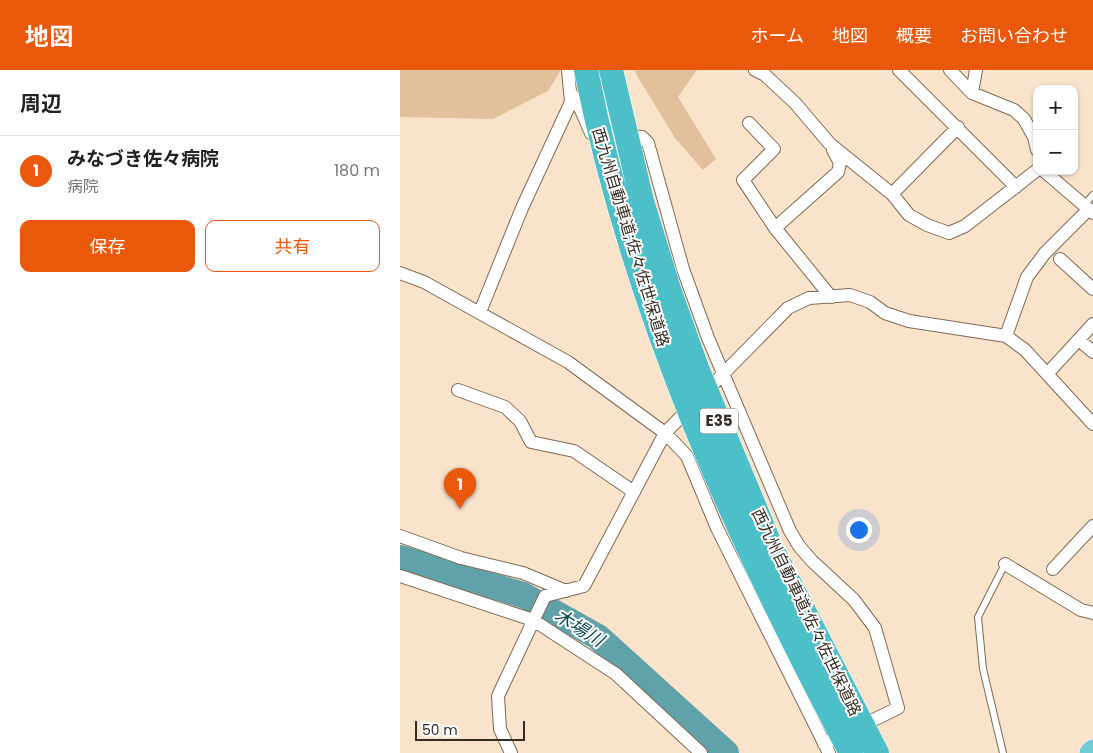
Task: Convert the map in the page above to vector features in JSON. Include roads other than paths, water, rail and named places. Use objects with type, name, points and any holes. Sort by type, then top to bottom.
[{"type":"highway","name":"西九州自動車道;佐々佐世保道路","points":[[586,70],[596,120],[620,211],[647,298],[675,377],[707,456],[754,561],[851,753]]},
{"type":"highway","name":"西九州自動車道;佐々佐世保道路","points":[[611,70],[642,201],[669,290],[697,368],[773,551],[877,753]]},
{"type":"street","points":[[480,312],[522,208],[571,102],[568,70]]},
{"type":"street","points":[[755,70],[765,75],[795,103],[830,144],[892,194],[910,215],[927,226],[948,233],[965,226],[1033,173]]},
{"type":"street","points":[[899,70],[1016,187]]},
{"type":"street","points":[[950,70],[972,93],[1014,110],[1024,119],[1033,135]]},
{"type":"street","points":[[972,93],[976,70]]},
{"type":"street","points":[[400,273],[424,282],[568,362],[664,433],[687,456],[717,528],[827,748],[898,708],[875,628],[854,600],[812,561],[799,546],[790,531],[708,338],[683,269],[648,143],[642,137],[590,133],[581,110],[570,91]]},
{"type":"street","points":[[748,123],[774,149],[743,180],[775,228],[831,297]]},
{"type":"street","points":[[892,194],[958,127]]},
{"type":"street","points":[[775,228],[838,172],[840,163],[830,144]]},
{"type":"street","points":[[1006,336],[1027,277],[1045,253],[1090,205],[1049,175]]},
{"type":"street","points":[[1060,259],[1093,289]]},
{"type":"street","points":[[511,753],[500,729],[498,696],[546,596],[584,586],[664,433],[788,308],[809,298],[850,295],[870,302],[885,313],[909,321],[1006,336],[1025,350],[1093,424]]},
{"type":"street","points":[[1047,374],[1093,324]]},
{"type":"street","points":[[1079,340],[1093,352]]},
{"type":"street","points":[[458,390],[505,407],[520,421],[531,442],[574,450],[634,492]]},
{"type":"street","points":[[1053,570],[1093,526]]},
{"type":"street","points":[[400,536],[461,558],[523,573],[566,591]]},
{"type":"street","points":[[1005,564],[1082,610],[1093,613]]},
{"type":"street","points":[[400,576],[534,618],[616,674],[701,753]]},
{"type":"lane","points":[[1003,753],[983,670],[978,617],[1005,564]]},
{"type":"waterway","name":"木場川","points":[[400,558],[523,595],[598,637],[726,753]]},
{"type":"place","name":"みなづき佐々病院","points":[[460,509]]}]
